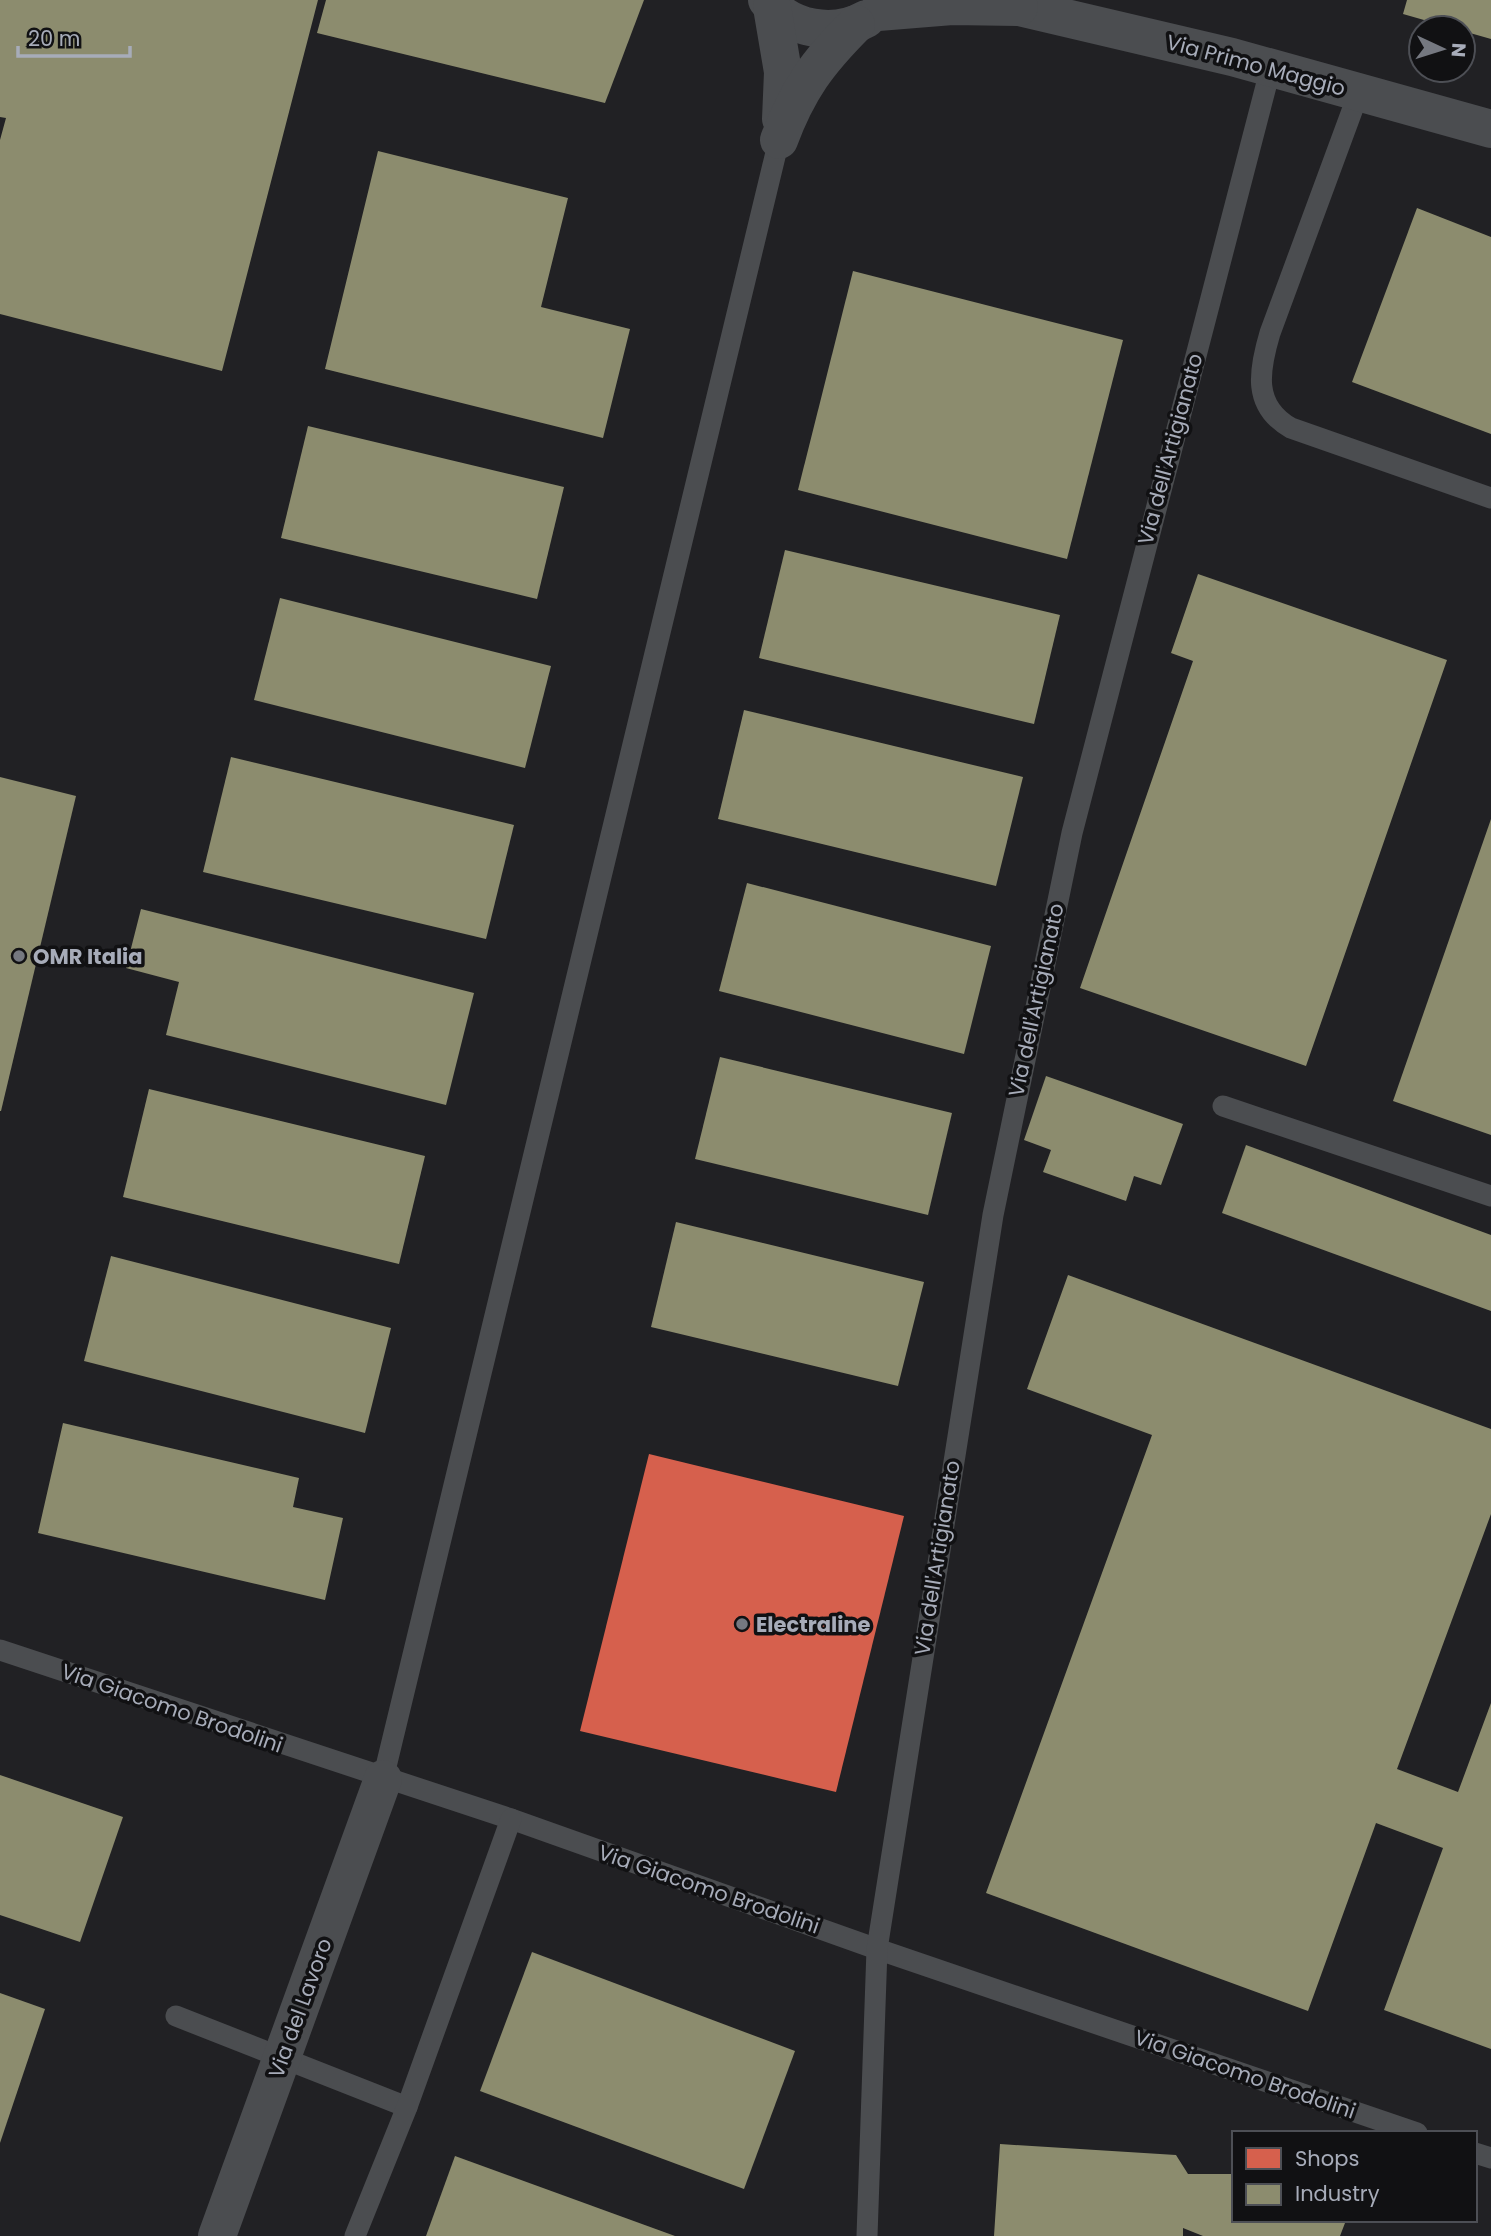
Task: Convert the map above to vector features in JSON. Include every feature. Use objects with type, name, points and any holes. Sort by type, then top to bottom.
[{"type":"street","name":"Via Primo Maggio","points":[[769,3],[790,20],[812,28],[834,29],[874,12],[1011,4],[1271,67],[1491,129]]},
{"type":"street","points":[[769,3],[783,72],[779,140]]},
{"type":"street","points":[[779,140],[792,104],[807,79],[874,12]]},
{"type":"street","name":"Via del Lavoro","points":[[217,2236],[383,1779]]},
{"type":"lane","name":"Via dell'Artigianato","points":[[867,2236],[877,1949],[982,1279],[1046,945],[1097,728],[1271,67]]},
{"type":"lane","points":[[1359,92],[1267,345],[1262,382],[1265,403],[1275,419],[1291,428],[1491,498]]},
{"type":"lane","points":[[383,1779],[779,140]]},
{"type":"lane","points":[[1223,1106],[1491,1196]]},
{"type":"lane","name":"Via Giacomo Brodolini","points":[[0,1650],[383,1779],[512,1819],[877,1949],[1411,2131]]},
{"type":"lane","points":[[355,2236],[407,2107],[512,1819]]},
{"type":"lane","points":[[176,2017],[407,2107]]},
{"type":"shaded area","points":[[0,0],[1491,0],[1491,2236],[0,2236]]},
{"type":"building: Shops","name":"Electraline","points":[[649,1454],[904,1516],[836,1792],[580,1731]]},
{"type":"building: Industry","points":[[0,0],[318,0],[222,371],[0,314],[0,140],[6,118],[0,117]]},
{"type":"building: Industry","points":[[326,0],[644,0],[605,103],[317,33]]},
{"type":"building: Industry","points":[[1407,0],[1491,0],[1491,39],[1477,35],[1477,14],[1403,14]]},
{"type":"building: Industry","points":[[378,151],[568,198],[541,307],[630,329],[603,438],[325,369]]},
{"type":"building: Industry","points":[[1417,208],[1491,237],[1491,434],[1352,382]]},
{"type":"building: Industry","points":[[853,271],[1123,340],[1067,559],[798,490]]},
{"type":"building: Industry","points":[[308,426],[564,487],[537,599],[281,538]]},
{"type":"building: Industry","points":[[785,550],[1060,615],[1034,724],[759,658]]},
{"type":"building: Industry","points":[[1198,574],[1447,660],[1306,1066],[1080,988],[1193,661],[1171,653]]},
{"type":"building: Industry","points":[[280,598],[551,666],[525,768],[254,700]]},
{"type":"building: Industry","points":[[744,710],[1023,777],[996,886],[718,819]]},
{"type":"building: Industry","points":[[231,757],[514,825],[486,939],[203,872]]},
{"type":"building: Industry","name":"OMR Italia","points":[[0,777],[76,796],[1,1111],[0,1111]]},
{"type":"building: Industry","points":[[1491,819],[1491,1135],[1393,1101]]},
{"type":"building: Industry","points":[[747,883],[991,946],[964,1054],[719,991]]},
{"type":"building: Industry","points":[[141,909],[474,993],[446,1105],[166,1035],[179,982],[126,968]]},
{"type":"building: Industry","points":[[720,1057],[952,1113],[928,1215],[695,1159]]},
{"type":"building: Industry","points":[[1046,1076],[1183,1124],[1161,1185],[1134,1176],[1126,1201],[1043,1172],[1051,1150],[1024,1140]]},
{"type":"building: Industry","points":[[149,1089],[425,1156],[399,1264],[123,1197]]},
{"type":"building: Industry","points":[[1246,1145],[1491,1235],[1491,1311],[1222,1213]]},
{"type":"building: Industry","points":[[676,1222],[924,1282],[898,1386],[651,1327]]},
{"type":"building: Industry","points":[[111,1256],[391,1328],[365,1433],[84,1361]]},
{"type":"building: Industry","points":[[1068,1275],[1491,1429],[1491,1514],[1397,1769],[1458,1792],[1491,1703],[1491,2049],[1384,2010],[1443,1848],[1376,1823],[1308,2011],[986,1893],[1152,1435],[1027,1389]]},
{"type":"building: Industry","points":[[63,1423],[299,1478],[293,1507],[343,1518],[325,1600],[38,1533]]},
{"type":"building: Industry","points":[[0,1775],[123,1817],[80,1942],[0,1915]]},
{"type":"building: Industry","points":[[532,1952],[795,2051],[744,2189],[480,2091]]},
{"type":"building: Industry","points":[[0,1993],[45,2009],[0,2143]]},
{"type":"building: Industry","points":[[1000,2144],[1176,2155],[1188,2174],[1232,2174],[1232,2222],[1345,2223],[1340,2236],[1203,2236],[1183,2228],[1183,2236],[994,2236]]},
{"type":"building: Industry","points":[[455,2156],[675,2236],[426,2236]]},
{"type":"place","name":"OMR Italia","points":[[19,956]]},
{"type":"place","name":"Electraline","points":[[742,1624]]}]
